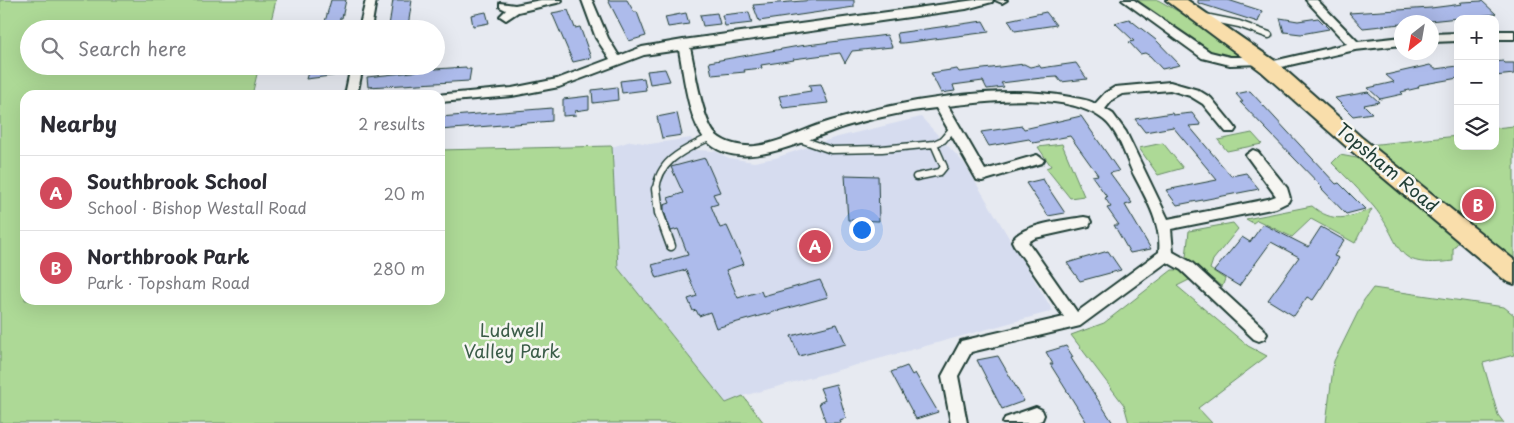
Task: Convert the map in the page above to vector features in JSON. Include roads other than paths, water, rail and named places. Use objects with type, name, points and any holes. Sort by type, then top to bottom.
[{"type":"main road","name":"Topsham Road","points":[[1175,0],[1264,63],[1354,142],[1514,274]]},
{"type":"street","points":[[367,20],[371,0]]},
{"type":"street","points":[[508,10],[557,0]]},
{"type":"street","points":[[587,0],[602,38],[616,60]]},
{"type":"street","points":[[445,98],[512,92],[559,83],[642,50],[966,6],[988,0]]},
{"type":"street","points":[[1127,0],[1206,55],[1224,60],[1264,63],[1355,46],[1394,42]]},
{"type":"street","points":[[1311,0],[1355,46]]},
{"type":"street","points":[[1499,35],[1514,35]]},
{"type":"street","points":[[1439,38],[1454,37]]},
{"type":"street","points":[[683,44],[701,116],[710,137],[729,148],[746,151],[768,148],[861,116],[939,102],[1063,97],[1097,110],[1109,117],[1121,135],[1149,190],[1167,238],[1166,255],[1091,312],[1070,322],[966,346],[950,376],[959,423]]},
{"type":"street","points":[[352,90],[355,75]]},
{"type":"street","points":[[1097,110],[1109,96],[1119,90],[1170,86],[1194,92],[1207,101],[1230,129]]},
{"type":"street","points":[[939,102],[982,176],[1037,160]]},
{"type":"street","points":[[1163,225],[1188,222],[1271,204],[1283,198],[1282,192],[1253,155]]},
{"type":"street","points":[[1070,322],[1019,241],[1031,234],[1084,222]]},
{"type":"street","points":[[1166,255],[1186,266],[1259,334]]},
{"type":"street","points":[[1011,423],[1036,414]]},
{"type":"lane","points":[[1197,15],[1239,24],[1269,35]]},
{"type":"lane","points":[[796,138],[831,150],[854,151],[934,144],[943,140],[954,128]]},
{"type":"lane","points":[[671,246],[655,202],[656,184],[661,170],[669,160],[710,137]]},
{"type":"lane","points":[[916,177],[940,172],[944,167],[934,144]]},
{"type":"place","name":"Northbrook Park","points":[[1478,205]]},
{"type":"place","name":"Southbrook School","points":[[815,246]]},
{"type":"park label","name":"Ludwell Valley Park","points":[[512,341]]}]
